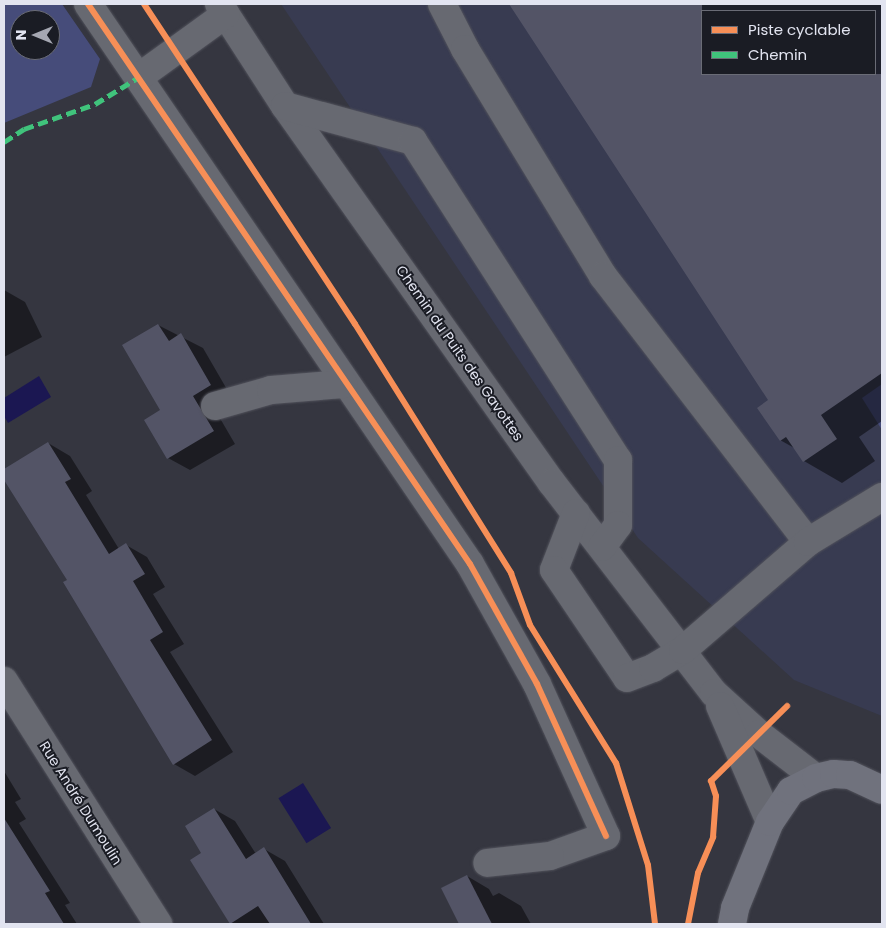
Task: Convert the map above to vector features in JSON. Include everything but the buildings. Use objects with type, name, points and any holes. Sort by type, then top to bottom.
[{"type":"main road","points":[[732,924],[735,908],[770,822],[791,791],[816,778],[850,775],[882,790]]},
{"type":"street","points":[[88,4],[139,77],[344,384],[470,564],[537,684],[606,836],[550,856],[487,863]]},
{"type":"street","points":[[442,4],[465,49],[603,276],[808,542]]},
{"type":"street","points":[[139,77],[223,9]]},
{"type":"street","name":"Chemin du Puits des Gavottes","points":[[223,9],[285,106],[576,513],[683,650],[714,693],[759,734],[816,778]]},
{"type":"street","points":[[285,106],[413,141],[618,460],[618,525],[602,547]]},
{"type":"street","points":[[215,406],[271,390],[344,384]]},
{"type":"street","points":[[576,513],[554,570],[627,678],[683,650],[808,542],[882,498]]},
{"type":"street","name":"Rue André Dumoulin","points":[[4,681],[158,924]]},
{"type":"street","name":"Chemin du Puits des Gavottes","points":[[714,693],[770,822]]},
{"type":"shaded area","points":[[4,4],[62,4],[100,59],[91,87],[4,123]]},
{"type":"shaded area","points":[[281,4],[882,4],[882,716],[794,680],[638,538]]},
{"type":"shaded area","points":[[39,376],[51,397],[8,423],[4,416],[4,398]]},
{"type":"shaded area","points":[[882,384],[882,430],[862,398]]},
{"type":"shaded area","points":[[303,783],[331,828],[306,843],[278,798]]},
{"type":"marked path","points":[[4,142],[24,129],[95,104],[139,77]]},
{"type":"cycle path","points":[[88,4],[470,564],[537,684],[606,836]]},
{"type":"cycle path","points":[[144,4],[355,324],[511,573],[530,625],[616,763],[648,865],[655,924]]},
{"type":"cycle path","points":[[688,924],[698,873],[713,837],[716,796],[711,781],[787,706]]}]
